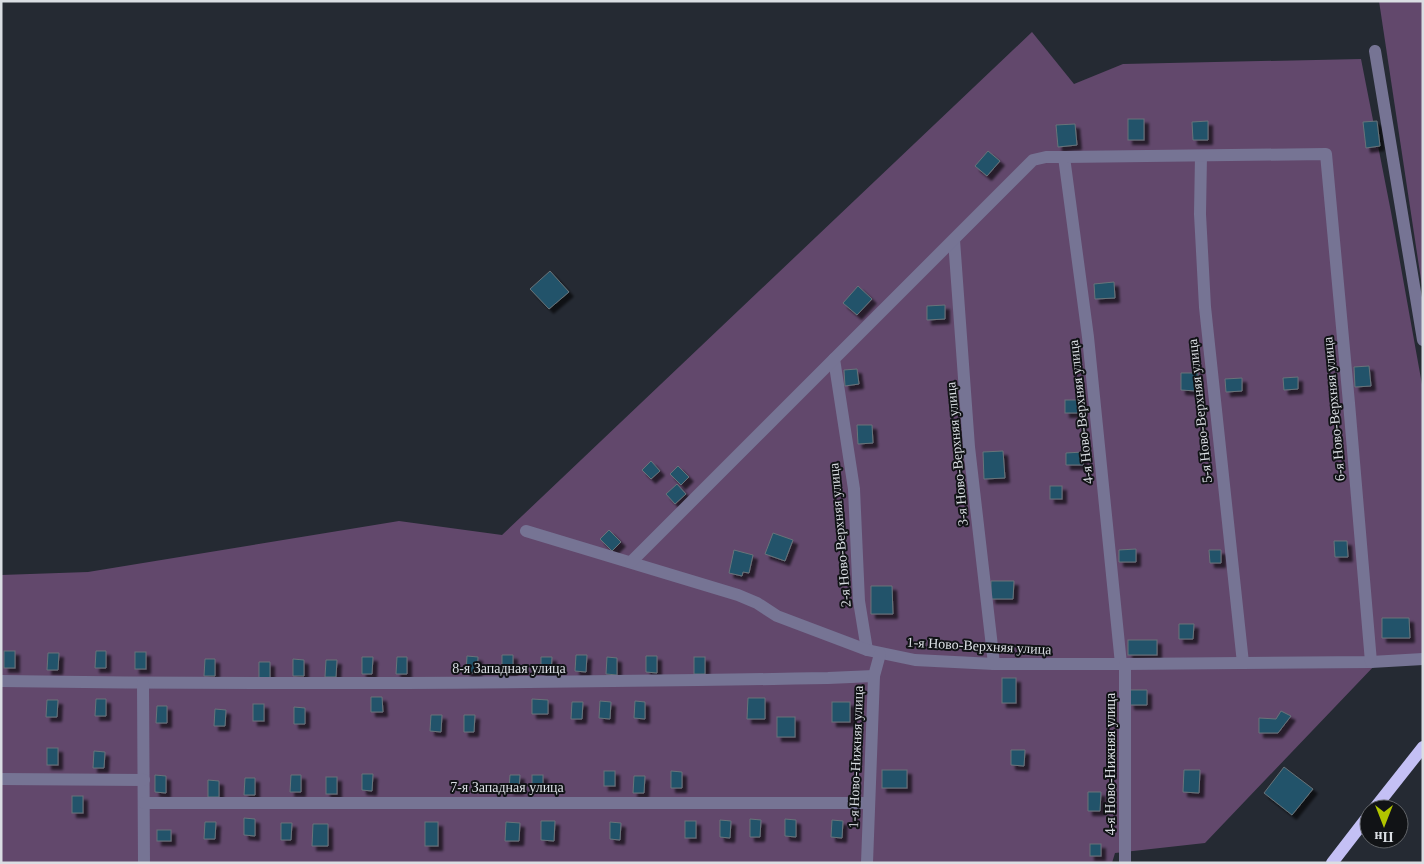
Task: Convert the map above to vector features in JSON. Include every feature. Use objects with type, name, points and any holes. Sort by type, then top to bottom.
[{"type":"main road","points":[[1382,799],[1423,747]]},
{"type":"main road","points":[[1332,863],[1359,828]]},
{"type":"street","points":[[1376,51],[1423,340]]},
{"type":"street","name":"6-я Ново-Верхняя улица","points":[[1201,156],[1326,154],[1350,413],[1370,662]]},
{"type":"street","points":[[631,562],[1033,160],[1064,156],[1201,156]]},
{"type":"street","name":"4-я Ново-Верхняя улица","points":[[1064,156],[1088,337],[1123,664]]},
{"type":"street","name":"5-я Ново-Верхняя улица","points":[[1201,156],[1200,214],[1205,307],[1243,664]]},
{"type":"street","name":"3-я Ново-Верхняя улица","points":[[954,240],[969,447],[994,664]]},
{"type":"street","name":"2-я Ново-Верхняя улица","points":[[834,359],[854,489],[859,600],[873,652]]},
{"type":"street","name":"1-я Ново-Верхняя улица","points":[[526,531],[738,595],[777,616],[873,652],[915,660],[994,664],[1243,664],[1370,662],[1423,659]]},
{"type":"street","name":"1-я Ново-Нижняя улица","points":[[867,863],[874,676],[873,652]]},
{"type":"street","name":"4-я Ново-Нижняя улица","points":[[1123,664],[1125,863]]},
{"type":"street","name":"8-я Западная улица","points":[[1,681],[520,683],[874,676]]},
{"type":"street","points":[[143,683],[144,863]]},
{"type":"street","points":[[1,779],[144,780]]},
{"type":"street","name":"7-я Западная улица","points":[[144,803],[869,803]]},
{"type":"shaded area","points":[[1379,1],[1423,1],[1423,293]]},
{"type":"shaded area","points":[[1032,32],[1074,84],[1123,64],[1361,59],[1423,390],[1423,660],[1376,664],[1205,843],[1115,853],[1112,863],[1,863],[1,575],[88,572],[399,521],[502,535]]},
{"type":"building","points":[[1128,119],[1144,119],[1144,140],[1128,140]]},
{"type":"building","points":[[1208,121],[1208,140],[1193,140],[1192,122]]},
{"type":"building","points":[[1377,121],[1380,146],[1366,148],[1363,122]]},
{"type":"building","points":[[1075,124],[1077,145],[1058,147],[1056,125]]},
{"type":"building","points":[[988,151],[1000,161],[987,176],[975,166]]},
{"type":"building","points":[[550,271],[569,292],[549,309],[530,289]]},
{"type":"building","points":[[1114,282],[1115,298],[1095,299],[1094,284]]},
{"type":"building","points":[[858,286],[872,299],[857,315],[843,303]]},
{"type":"building","points":[[945,305],[945,319],[927,320],[927,306]]},
{"type":"building","points":[[1369,366],[1371,386],[1355,387],[1354,367]]},
{"type":"building","points":[[857,369],[859,384],[845,386],[844,370]]},
{"type":"building","points":[[1181,373],[1198,373],[1197,391],[1181,390]]},
{"type":"building","points":[[1298,377],[1298,389],[1284,390],[1283,378]]},
{"type":"building","points":[[1242,378],[1242,391],[1226,392],[1225,379]]},
{"type":"building","points":[[1065,400],[1081,400],[1081,413],[1065,413]]},
{"type":"building","points":[[857,425],[872,425],[873,443],[858,444]]},
{"type":"building","points":[[1003,451],[1005,478],[984,479],[983,452]]},
{"type":"building","points":[[1083,452],[1083,465],[1066,465],[1066,453]]},
{"type":"building","points":[[651,461],[660,471],[651,479],[642,470]]},
{"type":"building","points":[[678,466],[689,477],[681,485],[670,474]]},
{"type":"building","points":[[677,484],[686,494],[675,504],[666,494]]},
{"type":"building","points":[[1050,486],[1062,486],[1062,499],[1050,499]]},
{"type":"building","points":[[609,530],[621,542],[612,551],[600,539]]},
{"type":"building","points":[[773,533],[793,540],[785,561],[765,554]]},
{"type":"building","points":[[1334,541],[1347,541],[1348,557],[1335,557]]},
{"type":"building","points":[[1136,549],[1136,562],[1119,562],[1119,550]]},
{"type":"building","points":[[734,550],[753,555],[749,573],[743,572],[742,576],[729,573]]},
{"type":"building","points":[[1209,550],[1221,550],[1221,563],[1210,563]]},
{"type":"building","points":[[991,581],[1014,581],[1013,599],[991,599]]},
{"type":"building","points":[[871,586],[892,586],[893,614],[871,614]]},
{"type":"building","points":[[1382,618],[1409,618],[1410,638],[1382,638]]},
{"type":"building","points":[[1179,624],[1194,624],[1193,639],[1179,639]]},
{"type":"building","points":[[1128,640],[1157,640],[1157,655],[1128,655]]},
{"type":"building","points":[[4,651],[15,651],[15,668],[4,668]]},
{"type":"building","points":[[96,651],[106,651],[106,668],[95,668]]},
{"type":"building","points":[[135,652],[146,652],[146,669],[135,669]]},
{"type":"building","points":[[48,653],[59,653],[58,670],[47,670]]},
{"type":"building","points":[[502,655],[513,655],[513,672],[502,671]]},
{"type":"building","points":[[576,655],[587,655],[586,672],[575,671]]},
{"type":"building","points":[[467,656],[478,657],[477,673],[466,673]]},
{"type":"building","points":[[646,656],[657,656],[657,673],[646,672]]},
{"type":"building","points":[[362,657],[373,657],[372,674],[362,674]]},
{"type":"building","points":[[397,657],[407,657],[407,674],[396,674]]},
{"type":"building","points":[[541,657],[552,657],[551,674],[541,674]]},
{"type":"building","points":[[607,657],[617,658],[617,675],[606,674]]},
{"type":"building","points":[[694,657],[705,657],[705,674],[694,674]]},
{"type":"building","points":[[205,659],[215,659],[215,676],[204,676]]},
{"type":"building","points":[[293,659],[304,660],[304,676],[293,676]]},
{"type":"building","points":[[326,660],[337,660],[336,677],[325,677]]},
{"type":"building","points":[[259,662],[270,662],[270,679],[259,678]]},
{"type":"building","points":[[1002,678],[1016,678],[1016,703],[1002,703]]},
{"type":"building","points":[[1129,690],[1147,690],[1147,705],[1130,705]]},
{"type":"building","points":[[371,697],[382,697],[383,712],[371,712]]},
{"type":"building","points":[[748,698],[765,698],[765,719],[747,719]]},
{"type":"building","points":[[96,699],[106,699],[106,716],[95,716]]},
{"type":"building","points":[[532,699],[548,700],[548,714],[532,714]]},
{"type":"building","points":[[47,700],[58,700],[57,717],[46,717]]},
{"type":"building","points":[[600,701],[611,702],[610,719],[599,718]]},
{"type":"building","points":[[635,701],[645,702],[645,719],[634,718]]},
{"type":"building","points":[[572,702],[583,702],[582,719],[571,719]]},
{"type":"building","points":[[832,702],[850,702],[850,722],[832,722]]},
{"type":"building","points":[[253,704],[264,704],[264,721],[253,721]]},
{"type":"building","points":[[157,706],[167,706],[167,723],[156,723]]},
{"type":"building","points":[[294,707],[305,708],[305,724],[294,724]]},
{"type":"building","points":[[215,709],[226,710],[225,726],[214,726]]},
{"type":"building","points":[[1281,711],[1291,716],[1278,733],[1259,733],[1259,718],[1276,719]]},
{"type":"building","points":[[431,715],[442,715],[441,732],[430,731]]},
{"type":"building","points":[[464,715],[475,715],[474,732],[464,732]]},
{"type":"building","points":[[777,717],[795,717],[795,737],[777,737]]},
{"type":"building","points":[[47,748],[58,748],[58,765],[47,765]]},
{"type":"building","points":[[1011,750],[1025,750],[1024,766],[1011,765]]},
{"type":"building","points":[[94,751],[105,752],[104,768],[93,768]]},
{"type":"building","points":[[1284,767],[1313,789],[1292,815],[1264,793]]},
{"type":"building","points":[[882,770],[907,770],[907,788],[882,788]]},
{"type":"building","points":[[1184,770],[1200,770],[1199,793],[1183,792]]},
{"type":"building","points":[[604,771],[615,771],[615,786],[604,786]]},
{"type":"building","points":[[671,771],[682,772],[682,788],[671,788]]},
{"type":"building","points":[[362,774],[373,774],[372,791],[362,790]]},
{"type":"building","points":[[155,775],[166,776],[166,793],[155,792]]},
{"type":"building","points":[[291,775],[301,775],[301,792],[290,792]]},
{"type":"building","points":[[510,775],[520,775],[519,790],[509,790]]},
{"type":"building","points":[[532,775],[543,775],[543,787],[532,787]]},
{"type":"building","points":[[634,776],[645,776],[644,793],[633,793]]},
{"type":"building","points":[[326,777],[337,777],[337,794],[326,794]]},
{"type":"building","points":[[245,778],[255,778],[255,795],[244,795]]},
{"type":"building","points":[[208,780],[219,781],[219,797],[208,797]]},
{"type":"building","points":[[1088,792],[1101,792],[1100,811],[1088,811]]},
{"type":"building","points":[[72,796],[83,796],[83,813],[72,813]]},
{"type":"building","points":[[244,818],[255,819],[255,836],[244,835]]},
{"type":"building","points":[[750,819],[761,820],[760,837],[750,837]]},
{"type":"building","points":[[785,819],[796,820],[796,837],[785,836]]},
{"type":"building","points":[[720,820],[731,821],[730,838],[720,837]]},
{"type":"building","points":[[832,820],[843,821],[842,838],[831,837]]},
{"type":"building","points":[[541,821],[555,821],[554,841],[541,840]]},
{"type":"building","points":[[685,821],[696,821],[696,838],[685,838]]},
{"type":"building","points":[[205,822],[216,822],[215,839],[204,839]]},
{"type":"building","points":[[425,822],[438,822],[438,846],[425,846]]},
{"type":"building","points":[[506,822],[520,823],[519,841],[505,841]]},
{"type":"building","points":[[610,822],[621,823],[620,840],[610,839]]},
{"type":"building","points":[[281,823],[292,823],[291,840],[281,840]]},
{"type":"building","points":[[313,824],[328,824],[328,846],[312,846]]},
{"type":"building","points":[[157,830],[171,830],[171,841],[157,841]]},
{"type":"building","points":[[1090,844],[1101,844],[1101,856],[1090,856]]}]
